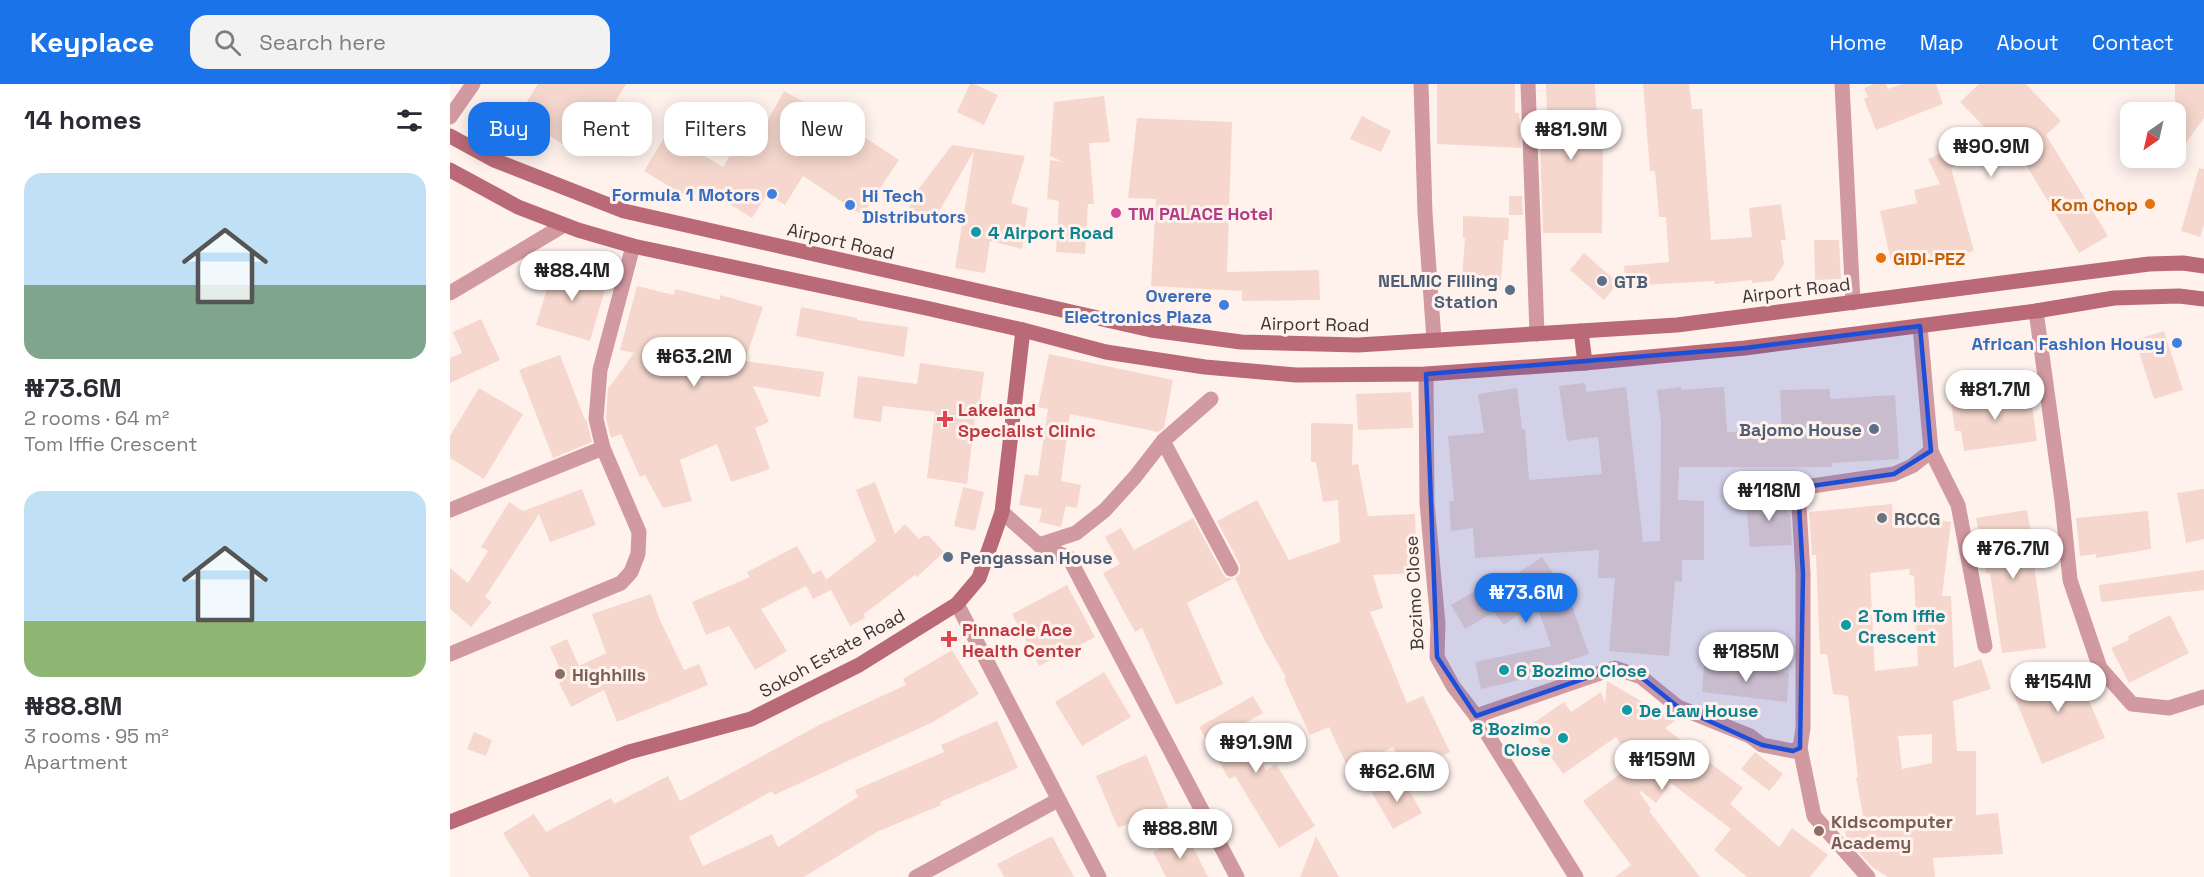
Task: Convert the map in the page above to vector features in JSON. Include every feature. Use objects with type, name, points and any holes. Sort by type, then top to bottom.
[{"type":"main road","name":"Airport Road","points":[[450,136],[494,160],[624,211],[1151,330],[1241,342],[1358,345],[1677,325],[2149,264],[2183,263],[2204,266]]},
{"type":"main road","points":[[450,171],[518,207],[564,225],[633,246],[1023,330],[1106,352],[1205,367],[1296,375],[1426,374],[1585,363],[1746,348],[2114,298],[2179,296],[2204,300]]},
{"type":"main road","name":"Sokoh Estate Road","points":[[450,822],[629,752],[751,719],[859,665],[957,604],[979,578],[1002,512],[1023,330]]},
{"type":"main road","points":[[1581,331],[1585,363]]},
{"type":"street","points":[[450,117],[473,84]]},
{"type":"street","points":[[1421,84],[1425,213],[1434,340]]},
{"type":"street","points":[[1528,84],[1537,334]]},
{"type":"street","points":[[1842,84],[1853,303]]},
{"type":"street","points":[[450,293],[564,225]]},
{"type":"street","points":[[450,654],[621,583],[631,572],[638,554],[639,532],[603,448],[596,419],[600,370],[633,246]]},
{"type":"street","points":[[2037,310],[2070,580],[2100,668],[2132,704],[2169,708],[2204,698]]},
{"type":"street","points":[[1920,326],[1930,451],[1958,505],[1985,646]]},
{"type":"street","name":"Bozimo Close","points":[[1426,374],[1427,503],[1438,624],[1437,657],[1453,686],[1476,716],[1576,877]]},
{"type":"street","points":[[1039,545],[1076,533],[1105,510],[1163,441],[1211,399]]},
{"type":"street","points":[[1163,441],[1231,569]]},
{"type":"street","points":[[450,510],[603,448]]},
{"type":"street","points":[[1868,877],[1814,816],[1800,748],[1803,728],[1803,574],[1798,488],[1894,474],[1912,466],[1930,451]]},
{"type":"street","points":[[1002,512],[1039,545],[1069,558],[1237,877]]},
{"type":"street","points":[[957,604],[1099,877]]},
{"type":"street","points":[[1476,716],[1615,668],[1641,677],[1678,707],[1750,736],[1762,745],[1793,751],[1800,748]]},
{"type":"street","points":[[916,877],[1058,801]]},
{"type":"highlighted area","points":[[1920,326],[1931,451],[1894,474],[1798,488],[1803,574],[1800,748],[1793,751],[1762,745],[1678,707],[1641,677],[1615,668],[1476,716],[1437,657],[1426,374],[1745,348]]},
{"type":"building","points":[[538,84],[626,84],[615,102],[562,102],[562,144],[550,136],[550,102],[527,102]]},
{"type":"building","points":[[970,84],[998,95],[984,125],[957,112]]},
{"type":"building","points":[[1437,84],[1515,84],[1515,113],[1519,113],[1521,148],[1437,144]]},
{"type":"building","points":[[1546,84],[1595,84],[1598,141],[1603,141],[1602,233],[1543,233],[1539,113],[1547,112]]},
{"type":"building","points":[[1643,84],[1689,84],[1692,109],[1702,109],[1711,240],[1752,237],[1749,208],[1781,204],[1786,240],[1781,240],[1784,264],[1773,281],[1752,283],[1752,280],[1715,284],[1714,281],[1626,286],[1624,266],[1669,262],[1666,217],[1659,217],[1655,171],[1650,171]]},
{"type":"building","points":[[1874,84],[1886,84],[1888,89],[1902,84],[1936,84],[1943,104],[1876,130],[1864,99],[1868,97],[1864,88]]},
{"type":"building","points":[[1979,84],[2026,84],[2061,121],[2046,135],[2108,236],[2079,253],[2022,158],[2017,162],[2000,144],[1951,168],[1974,251],[1932,262],[1930,254],[1891,262],[1880,211],[1917,203],[1914,190],[1940,184],[1928,159],[1988,131],[1960,102]]},
{"type":"building","points":[[2175,84],[2204,84],[2204,118],[2186,143],[2186,102],[2175,102]]},
{"type":"building","points":[[784,91],[804,102],[780,102],[780,156],[865,156],[865,138],[899,160],[862,215],[803,176],[785,205],[767,194],[752,218],[701,186],[692,200],[644,171],[664,138],[664,156],[705,156],[723,167],[730,156],[768,156],[768,120]]},
{"type":"building","points":[[1104,96],[1110,142],[1089,143],[1094,204],[1088,204],[1085,254],[1056,252],[1059,201],[1047,199],[1050,160],[1063,162],[1050,156],[1054,102]]},
{"type":"building","points":[[1362,116],[1391,131],[1381,152],[1350,139]]},
{"type":"building","points":[[1137,118],[1232,122],[1227,272],[1319,270],[1320,300],[1242,301],[1242,291],[1151,286],[1156,199],[1128,198]]},
{"type":"building","points":[[952,145],[1025,156],[1011,203],[1028,208],[1022,249],[990,241],[985,273],[955,268],[974,151],[931,225],[905,216],[917,191]]},
{"type":"building","points":[[2199,168],[2204,169],[2204,225],[2200,237],[2181,231]]},
{"type":"building","points":[[1509,196],[1522,196],[1523,215],[1509,215]]},
{"type":"building","points":[[1463,216],[1509,218],[1508,240],[1504,240],[1501,280],[1462,277],[1465,238],[1463,238]]},
{"type":"building","points":[[1814,240],[1839,240],[1841,279],[1815,280]]},
{"type":"building","points":[[1584,253],[1618,283],[1604,300],[1570,270]]},
{"type":"building","points":[[555,263],[608,279],[590,341],[536,325]]},
{"type":"building","points":[[637,286],[674,295],[675,289],[720,300],[720,295],[763,307],[745,361],[824,372],[820,397],[753,386],[769,422],[755,428],[770,469],[731,482],[717,444],[680,460],[692,501],[663,508],[645,475],[640,477],[621,434],[611,438],[606,418],[608,389],[634,353],[620,350]]},
{"type":"building","points":[[801,307],[857,318],[857,320],[908,327],[904,357],[796,336]]},
{"type":"building","points":[[481,319],[500,360],[450,383],[450,358],[462,353],[453,332]]},
{"type":"building","points":[[2164,331],[2183,390],[2154,399],[2135,340]]},
{"type":"building","points":[[1049,354],[1173,380],[1164,428],[1158,432],[1070,414],[1061,481],[1081,485],[1077,508],[1066,506],[1061,527],[1039,522],[1042,509],[1019,505],[1025,474],[1038,476],[1048,409],[1038,407]]},
{"type":"building","points":[[560,355],[585,420],[586,418],[592,442],[553,458],[519,370]]},
{"type":"building","points":[[920,363],[984,372],[978,418],[975,418],[967,484],[927,478],[935,412],[883,406],[881,422],[853,418],[858,376],[917,384]]},
{"type":"building","points":[[1585,383],[1586,392],[1626,387],[1643,542],[1660,541],[1661,422],[1657,390],[1681,387],[1682,390],[1724,387],[1727,432],[1782,431],[1780,390],[1830,389],[1830,399],[1895,395],[1899,459],[1832,463],[1832,467],[1679,467],[1678,500],[1704,501],[1704,560],[1682,560],[1682,582],[1675,581],[1669,656],[1609,651],[1615,578],[1598,578],[1599,550],[1475,558],[1473,528],[1451,531],[1449,501],[1454,501],[1448,436],[1484,433],[1478,394],[1517,388],[1522,429],[1525,429],[1529,480],[1602,474],[1598,437],[1567,441],[1559,386]]},
{"type":"building","points":[[479,388],[523,414],[484,479],[450,458],[450,436]]},
{"type":"building","points":[[2030,391],[2037,441],[1964,451],[1961,431],[1955,431],[1951,402]]},
{"type":"building","points":[[1411,392],[1413,428],[1358,430],[1356,394]]},
{"type":"building","points":[[1311,423],[1353,424],[1352,465],[1358,464],[1368,516],[1415,514],[1417,573],[1373,575],[1383,608],[1370,612],[1407,703],[1423,696],[1450,752],[1405,773],[1393,747],[1348,768],[1329,727],[1310,735],[1284,679],[1286,677],[1264,639],[1235,578],[1240,574],[1240,565],[1217,521],[1257,500],[1289,560],[1340,542],[1338,500],[1323,502],[1316,462],[1311,462]]},
{"type":"building","points":[[875,482],[895,534],[905,524],[919,539],[929,536],[944,552],[917,577],[915,575],[864,614],[865,618],[850,626],[831,590],[813,599],[806,586],[761,609],[787,651],[755,670],[729,626],[706,635],[692,602],[750,577],[747,572],[797,546],[813,574],[821,570],[826,580],[876,541],[856,490]]},
{"type":"building","points":[[963,487],[984,492],[975,531],[954,526]]},
{"type":"building","points":[[582,489],[596,525],[550,542],[539,514],[485,597],[492,602],[471,627],[450,609],[450,568],[468,583],[488,551],[481,547],[509,502],[523,511]]},
{"type":"building","points":[[2204,489],[2204,539],[2186,543],[2177,493]]},
{"type":"building","points":[[1786,496],[1792,545],[1750,547],[1746,499]]},
{"type":"building","points":[[1892,504],[1893,515],[1951,522],[1942,596],[1951,596],[1954,668],[1981,659],[1991,689],[1953,701],[1957,751],[1976,751],[1976,815],[1998,813],[2003,854],[1933,858],[1935,877],[1888,877],[1872,867],[1846,838],[1845,828],[1865,826],[1856,778],[1858,777],[1848,696],[1833,694],[1827,654],[1820,654],[1816,555],[1812,555],[1809,512]],"holes":[[[1910,569],[1909,575],[1914,576],[1918,666],[1875,671],[1870,573]],[[1932,734],[1932,763],[1902,769],[1898,736]]]},
{"type":"building","points":[[2027,510],[2037,565],[2034,565],[2046,648],[2002,653],[1990,573],[1986,573],[1976,518]]},
{"type":"building","points":[[2148,511],[2151,549],[2096,558],[2096,554],[2080,556],[2076,518]]},
{"type":"building","points":[[1193,518],[1223,574],[1226,578],[1234,578],[1187,603],[1223,684],[1176,705],[1142,628],[1135,632],[1103,573],[1120,564],[1105,537],[1121,528],[1134,550]]},
{"type":"building","points":[[1542,557],[1568,595],[1589,654],[1532,673],[1533,677],[1481,689],[1475,662],[1551,646],[1536,603],[1504,625],[1494,612],[1465,629],[1451,605],[1477,590],[1481,598]]},
{"type":"building","points":[[2204,570],[2204,590],[2101,602],[2099,585]]},
{"type":"building","points":[[1067,585],[1095,637],[1039,666],[1012,614]]},
{"type":"building","points":[[651,594],[659,618],[684,670],[699,664],[708,685],[617,722],[604,690],[571,707],[559,683],[565,680],[550,647],[567,639],[579,666],[606,653],[592,614]]},
{"type":"building","points":[[2170,615],[2189,653],[2129,683],[2111,648],[2129,640],[2128,636]]},
{"type":"building","points":[[952,650],[979,694],[933,722],[774,795],[772,791],[689,837],[703,866],[772,834],[778,847],[858,797],[855,790],[944,752],[941,745],[997,721],[1018,768],[940,802],[941,805],[877,832],[804,877],[530,877],[503,833],[534,814],[546,832],[611,798],[614,804],[668,776],[680,801],[819,725],[906,685],[903,679]]},
{"type":"building","points":[[2073,663],[2105,738],[2042,764],[2011,688]]},
{"type":"building","points":[[1704,665],[1789,673],[1787,702],[1702,692]]},
{"type":"building","points":[[1104,672],[1131,717],[1082,746],[1055,702]]},
{"type":"building","points":[[1607,681],[1675,721],[1665,728],[1743,788],[1730,804],[1779,847],[1792,828],[1828,855],[1810,877],[1747,877],[1714,850],[1731,829],[1671,783],[1656,803],[1641,791],[1639,792],[1651,809],[1649,811],[1700,877],[1615,877],[1631,865],[1583,801],[1634,764],[1616,737],[1563,774],[1529,726],[1564,702],[1571,712],[1601,692],[1605,703]]},
{"type":"building","points":[[1253,696],[1263,713],[1240,726],[1266,770],[1276,764],[1315,826],[1279,848],[1235,776],[1229,779],[1199,727]]},
{"type":"building","points":[[474,732],[492,740],[486,756],[467,749]]},
{"type":"building","points":[[1755,752],[1783,774],[1769,791],[1741,769]]},
{"type":"building","points":[[1146,755],[1168,807],[1118,828],[1096,776]]},
{"type":"building","points":[[1401,776],[1422,813],[1393,829],[1372,793]]},
{"type":"building","points":[[1187,835],[1208,877],[1166,877],[1153,852]]},
{"type":"building","points":[[1052,836],[1074,877],[1004,877],[997,864]]},
{"type":"building","points":[[1316,836],[1339,877],[1300,877]]},
{"type":"place","name":"Formula 1 Motors","points":[[772,194]]},
{"type":"place","name":"Kom Chop","points":[[2150,204]]},
{"type":"place","name":"Hi Tech Distributors","points":[[850,205]]},
{"type":"place","name":"TM PALACE Hotel","points":[[1116,213]]},
{"type":"place","name":"4 Airport Road","points":[[976,232]]},
{"type":"place","name":"GIDI-PEZ","points":[[1881,258]]},
{"type":"place","name":"GTB","points":[[1602,281]]},
{"type":"place","name":"NELMIC Filling Station","points":[[1510,290]]},
{"type":"place","name":"Overere Electronics Plaza","points":[[1224,305]]},
{"type":"place","name":"African Fashion Housy","points":[[2177,343]]},
{"type":"place","name":"Lakeland Specialist Clinic","points":[[945,419]]},
{"type":"place","name":"Bajomo House","points":[[1874,429]]},
{"type":"place","name":"RCCG","points":[[1882,518]]},
{"type":"place","name":"Pengassan House","points":[[948,557]]},
{"type":"place","name":"2 Tom Iffie Crescent","points":[[1846,625]]},
{"type":"place","name":"Pinnacle Ace Health Center","points":[[949,639]]},
{"type":"place","name":"6 Bozimo Close","points":[[1504,670]]},
{"type":"place","name":"Highhills","points":[[560,674]]},
{"type":"place","name":"De Law House","points":[[1627,710]]},
{"type":"place","name":"8 Bozimo Close","points":[[1563,738]]},
{"type":"place","name":"Kidscomputer Academy","points":[[1819,831]]}]
